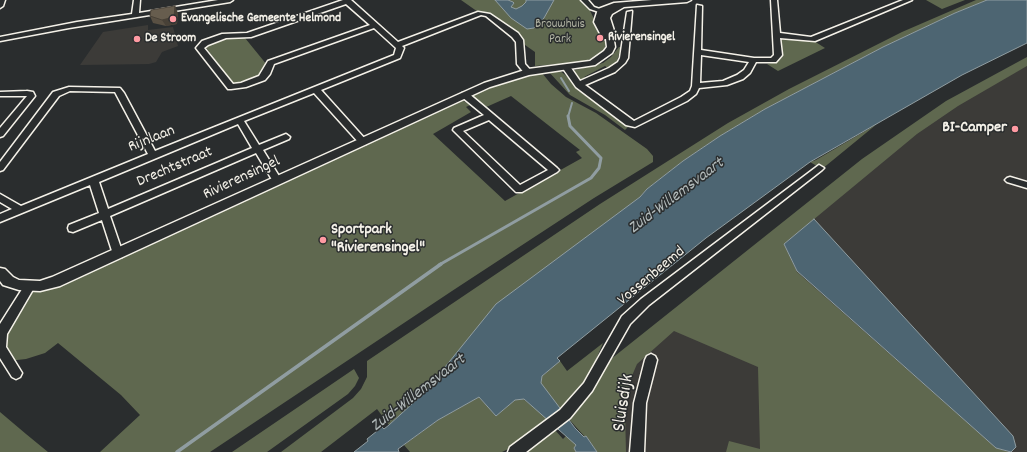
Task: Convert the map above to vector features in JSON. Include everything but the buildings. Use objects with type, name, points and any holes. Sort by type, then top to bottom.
[{"type":"street","points":[[0,6],[2,0]]},
{"type":"street","points":[[135,15],[137,0]]},
{"type":"street","points":[[0,39],[135,15],[183,4],[230,0]]},
{"type":"street","points":[[584,0],[592,8],[605,12],[623,4],[687,0]]},
{"type":"street","points":[[697,52],[770,61],[778,55],[774,0]]},
{"type":"street","points":[[798,38],[892,0]]},
{"type":"street","points":[[776,35],[812,39],[909,0]]},
{"type":"street","points":[[375,24],[271,63],[266,74],[262,78],[243,85],[231,87],[200,48],[205,43],[225,36],[246,36],[347,1],[375,24],[397,45],[480,13],[488,15],[515,35],[520,42],[521,64],[528,72]]},
{"type":"street","points":[[566,67],[579,85],[632,124],[684,99],[693,92],[696,86],[700,6]]},
{"type":"street","name":"Rivierensingel","points":[[0,273],[8,281],[19,285],[30,286],[55,282],[487,85],[528,72],[592,63],[601,59],[608,53],[611,47],[610,41],[612,36],[605,12]]},
{"type":"street","points":[[579,85],[612,70],[621,63],[624,58],[630,12]]},
{"type":"street","name":"Rijnlaan","points":[[0,218],[397,56],[400,48],[397,45]]},
{"type":"street","points":[[696,86],[724,83],[740,77],[747,71],[754,60]]},
{"type":"street","points":[[0,168],[56,94],[69,89],[117,90],[153,156]]},
{"type":"street","points":[[316,90],[363,142]]},
{"type":"street","points":[[0,94],[27,93],[30,94],[30,96],[0,134]]},
{"type":"street","points":[[466,95],[554,170],[520,190],[457,130],[490,116]]},
{"type":"street","points":[[240,121],[256,150],[277,181]]},
{"type":"street","name":"Drechtstraat","points":[[73,228],[286,137]]},
{"type":"street","name":"Vossenbeemd","points":[[515,452],[554,424],[565,414],[588,387],[626,320],[645,302],[819,168]]},
{"type":"street","points":[[93,179],[118,254]]},
{"type":"street","points":[[1010,180],[1025,184]]},
{"type":"street","points":[[0,198],[19,209]]},
{"type":"street","points":[[16,373],[0,348],[1,334],[7,321],[30,286]]},
{"type":"street","name":"Sluisdijk","points":[[637,452],[640,403],[651,360]]},
{"type":"shaded area","name":"De Stroom","points":[[148,25],[148,30],[173,27],[178,46],[162,52],[156,62],[149,64],[80,65],[103,32]]},
{"type":"shaded area","points":[[1027,66],[1027,452],[626,452],[609,410],[635,346],[954,106]]},
{"type":"green space","name":"Brouwhuis Park","points":[[461,0],[585,0],[606,44],[602,56],[581,62],[535,66],[535,52]]},
{"type":"green space","points":[[926,0],[965,0],[942,9]]},
{"type":"green space","points":[[976,0],[987,0],[955,13],[883,47],[765,109],[720,136],[683,161],[647,189],[640,197],[450,362],[424,393],[389,425],[377,409],[321,452],[281,452],[353,398],[361,389],[367,377],[367,361],[600,204],[728,123],[789,89],[902,32]]},
{"type":"green space","points":[[229,37],[245,38],[267,65],[259,77],[235,86],[204,45]]},
{"type":"green space","points":[[780,37],[814,41],[825,48],[778,71],[767,64],[777,62],[782,57]]},
{"type":"green space","points":[[619,47],[621,47],[617,61],[609,69],[605,66],[584,77],[587,80],[582,81],[573,74],[575,70],[603,63],[611,57]]},
{"type":"green space","points":[[1027,57],[1027,66],[958,106],[917,134],[784,244],[797,272],[996,448],[1009,452],[726,452],[729,441],[760,449],[758,367],[674,331],[637,364],[631,378],[625,412],[626,452],[597,452],[586,436],[585,437],[567,417],[591,390],[611,359],[862,159],[946,101]]},
{"type":"green space","points":[[559,70],[629,126],[625,130],[605,115],[570,95],[549,72]]},
{"type":"green space","points":[[539,72],[542,73],[551,84],[566,97],[596,113],[647,149],[653,156],[653,162],[594,198],[210,452],[100,452],[140,415],[121,395],[58,343],[45,353],[26,359],[8,361],[2,339],[28,291],[72,281],[462,100],[470,105],[466,107],[471,112],[433,134],[505,201],[582,158],[576,152],[580,150],[511,96],[484,108],[472,98],[474,97],[471,95]]},
{"type":"green space","points":[[877,124],[822,169],[810,162],[816,160]]},
{"type":"green space","points":[[603,343],[586,383],[561,410],[542,386],[540,381],[542,376],[560,361],[567,371]]},
{"type":"green space","points":[[354,369],[359,378],[355,386],[348,394],[267,452],[232,452]]},
{"type":"green space","points":[[479,397],[496,416],[515,400],[522,398],[551,421],[531,438],[502,452],[410,452],[404,445],[438,420]]},
{"type":"green space","points":[[0,412],[26,434],[48,452],[0,452]]},
{"type":"green space","points":[[557,427],[555,430],[563,439],[567,435],[576,445],[574,448],[576,452],[525,452]]},
{"type":"water","points":[[495,0],[508,0],[513,2],[514,3],[511,7],[516,9],[522,6],[526,0],[554,0],[544,18],[534,28],[527,29],[511,18]]},
{"type":"water","name":"Zuid-Willemsvaart","points":[[987,0],[1027,0],[1027,43],[962,75],[810,162],[706,238],[557,358],[560,361],[542,376],[541,383],[575,428],[584,437],[586,436],[597,452],[576,452],[574,448],[576,445],[524,399],[515,400],[496,416],[479,397],[438,420],[398,449],[399,452],[354,452],[382,427],[384,429],[389,425],[424,393],[496,304],[640,197],[647,189],[683,161],[720,136],[765,109],[883,47],[955,13]]},
{"type":"water","points":[[814,219],[1013,436],[1016,447],[1011,452],[996,448],[797,271],[784,244]]},
{"type":"waterway","points":[[561,78],[569,91]]},
{"type":"waterway","points":[[568,117],[572,103]]},
{"type":"waterway","points":[[439,265],[591,178],[599,168],[601,158],[570,126],[568,117]]},
{"type":"waterway","points":[[177,452],[441,264]]},
{"type":"place","name":"Evangelische Gemeente Helmond","points":[[173,19]]},
{"type":"place","name":"Rivierensingel","points":[[600,38]]},
{"type":"place","name":"De Stroom","points":[[137,39]]},
{"type":"place","name":"BI-Camper","points":[[1015,129]]},
{"type":"place","name":"Sportpark \"Rivierensingel\"","points":[[323,240]]}]
